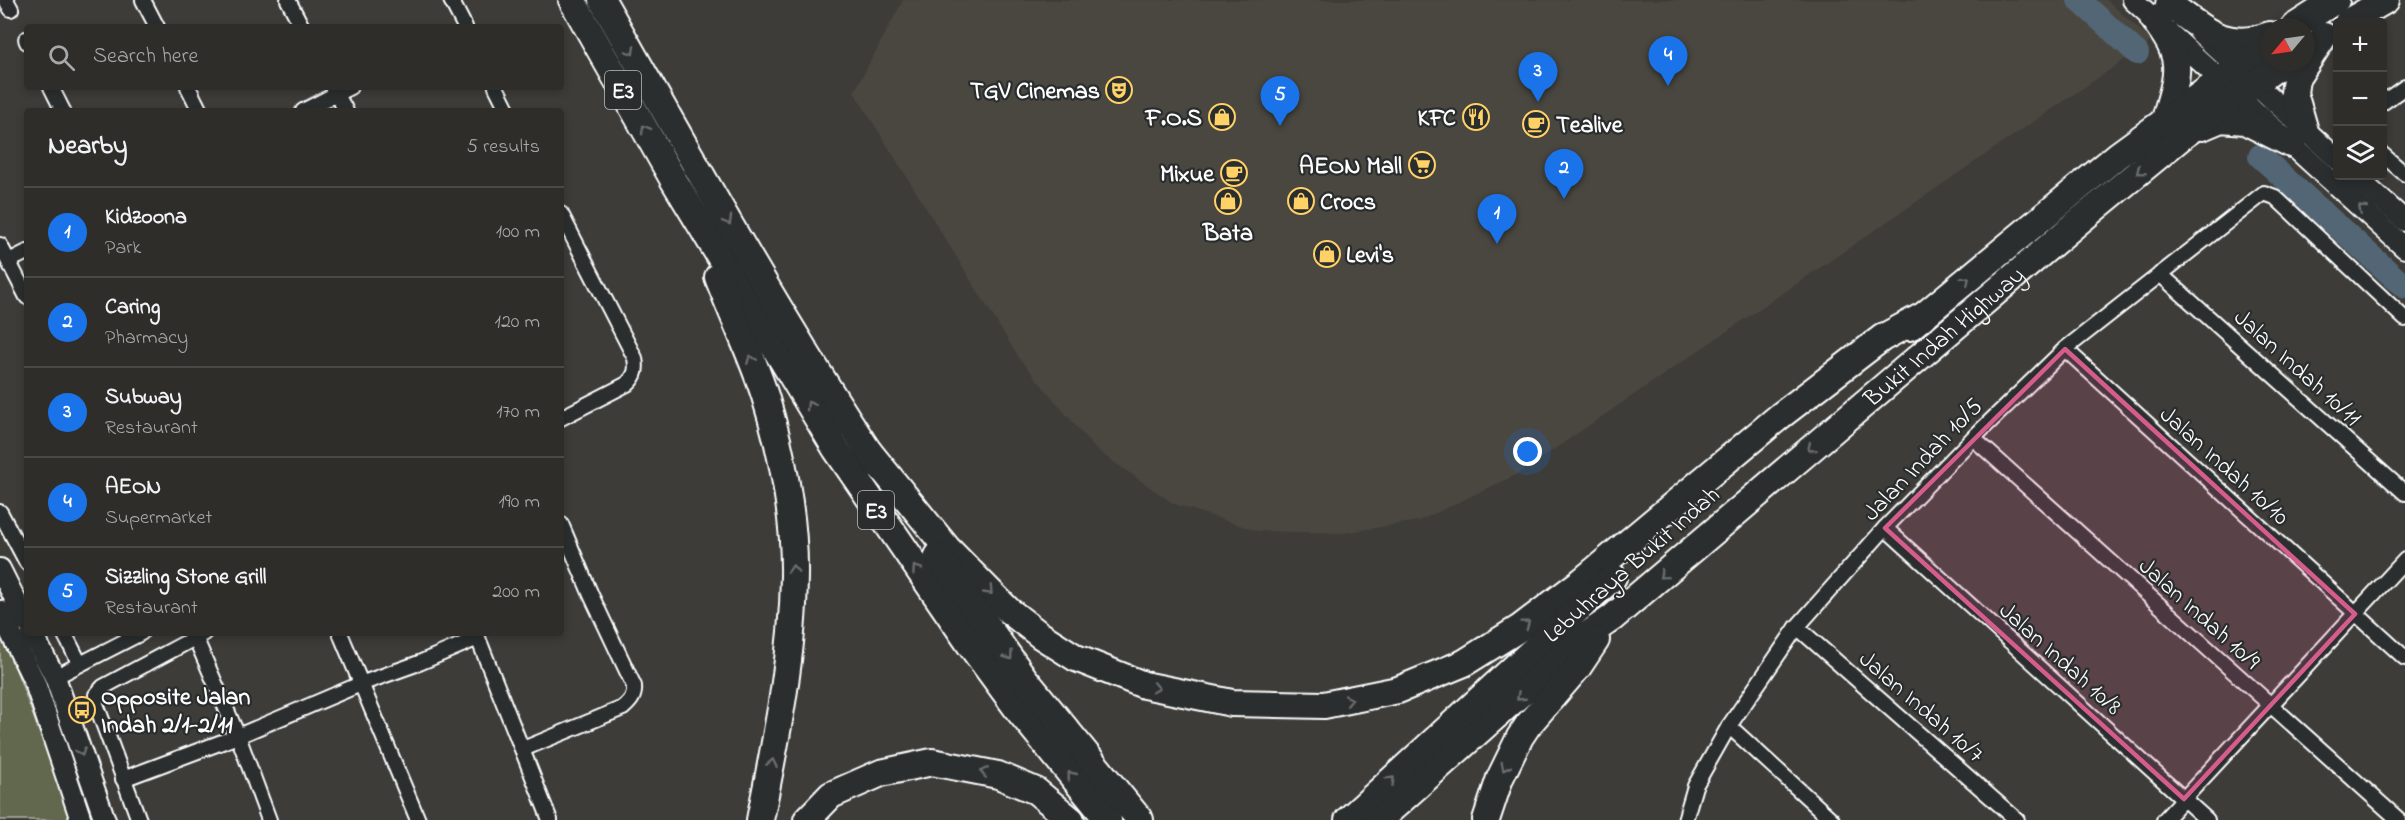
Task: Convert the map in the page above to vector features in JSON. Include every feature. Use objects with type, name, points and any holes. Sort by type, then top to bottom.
[{"type":"highway","name":"E3","points":[[572,0],[674,179],[836,449],[921,576],[1013,702],[1108,820]]},
{"type":"highway","name":"E3","points":[[603,0],[748,257],[829,393],[940,560],[1024,678],[1140,820]]},
{"type":"highway","points":[[2315,24],[2336,0]]},
{"type":"highway","points":[[2355,18],[2386,0]]},
{"type":"highway","points":[[2162,7],[2223,40],[2239,43],[2261,38]]},
{"type":"highway","points":[[2162,7],[2176,62],[2175,127],[2221,119],[2245,121],[2298,138],[2294,93],[2298,72]]},
{"type":"highway","name":"Bukit Indah Highway","points":[[1612,618],[1965,316],[2175,127],[2237,81],[2261,54]]},
{"type":"highway","name":"Bukit Indah Highway","points":[[2237,81],[2261,72]]},
{"type":"highway","name":"Bukit Indah Highway","points":[[1921,317],[2118,155],[2175,127]]},
{"type":"highway","points":[[674,179],[708,254],[762,387],[788,494],[794,574],[791,636],[780,724],[760,820]]},
{"type":"highway","points":[[869,452],[947,548],[1008,610],[1040,635],[1076,658],[1144,685],[1232,703],[1324,705],[1398,690],[1464,663],[1520,628],[1582,581],[1780,416],[1882,338],[1921,317]]},
{"type":"highway","name":"Lebuhraya Bukit Indah","points":[[1348,820],[1600,587],[1921,317]]},
{"type":"highway","points":[[1486,820],[1500,778],[1524,731],[1578,667],[1612,618]]},
{"type":"highway","name":"Lebuhraya Bukit Indah","points":[[1379,820],[1583,638],[1612,618]]},
{"type":"highway","points":[[807,820],[831,795],[881,773],[932,762],[998,775],[1036,791],[1071,820]]},
{"type":"main road","points":[[2133,0],[2162,7],[2298,138],[2405,248]]},
{"type":"main road","points":[[2298,138],[2333,158]]},
{"type":"main road","points":[[2359,180],[2405,221]]},
{"type":"main road","points":[[0,569],[24,617]]},
{"type":"main road","points":[[0,611],[35,682],[81,820]]},
{"type":"main road","points":[[34,636],[55,678],[105,820]]},
{"type":"main road","points":[[25,662],[47,678],[55,678]]},
{"type":"main road","points":[[45,713],[50,684],[55,678]]},
{"type":"street","points":[[143,0],[155,24]]},
{"type":"street","points":[[288,0],[300,24]]},
{"type":"street","points":[[451,0],[463,24]]},
{"type":"street","points":[[2387,100],[2405,87]]},
{"type":"street","points":[[52,90],[62,108]]},
{"type":"street","points":[[190,90],[198,108]]},
{"type":"street","points":[[308,108],[335,90],[344,108]]},
{"type":"street","points":[[498,90],[506,108]]},
{"type":"street","points":[[2387,158],[2405,174]]},
{"type":"street","name":"Jalan Indah 10/5","points":[[1686,820],[1695,786],[1729,726],[1797,627],[1884,528],[2065,349],[2264,193],[2275,197],[2405,319]]},
{"type":"street","points":[[564,220],[635,358],[635,373],[627,384],[564,416]]},
{"type":"street","points":[[0,245],[24,291]]},
{"type":"street","points":[[9,261],[24,254]]},
{"type":"street","name":"Jalan Indah 10/11","points":[[2160,274],[2405,493]]},
{"type":"street","name":"Jalan Indah 10/10","points":[[2065,349],[2405,658]]},
{"type":"street","name":"Jalan Indah 10/9","points":[[1973,438],[2399,820]]},
{"type":"street","points":[[0,512],[24,557]]},
{"type":"street","name":"Jalan Indah 10/8","points":[[1884,528],[2206,820]]},
{"type":"street","points":[[523,749],[623,708],[630,702],[634,692],[564,531]]},
{"type":"street","points":[[2164,820],[2405,560]]},
{"type":"street","name":"Jalan Indah 10/7","points":[[1797,627],[2017,820]]},
{"type":"street","points":[[66,636],[80,664]]},
{"type":"street","points":[[55,678],[135,636]]},
{"type":"street","points":[[139,820],[96,704],[96,695],[103,687],[198,636]]},
{"type":"street","points":[[200,636],[269,820]]},
{"type":"street","points":[[341,636],[363,683],[418,820]]},
{"type":"street","points":[[123,779],[238,736],[475,636]]},
{"type":"street","points":[[477,636],[550,820]]},
{"type":"street","points":[[1729,726],[1832,820]]},
{"type":"highlighted area","points":[[2065,349],[2355,614],[2184,799],[1885,528]]},
{"type":"shaded area","points":[[903,0],[2107,0],[2152,41],[1518,474],[1419,521],[1344,533],[1257,531],[1174,504],[1095,449],[1019,358],[854,92]]},
{"type":"green space","points":[[0,626],[72,820],[0,820]]},
{"type":"waterway","points":[[2079,0],[2137,53]]},
{"type":"waterway","points":[[2260,156],[2405,287]]},
{"type":"place","name":"AEON","points":[[1668,86]]},
{"type":"place","name":"TGV Cinemas","points":[[1119,90]]},
{"type":"place","name":"Subway","points":[[1538,102]]},
{"type":"place","name":"F.O.S","points":[[1222,117]]},
{"type":"place","name":"KFC","points":[[1476,117]]},
{"type":"place","name":"Tealive","points":[[1536,124]]},
{"type":"place","name":"Sizzling Stone Grill","points":[[1280,126]]},
{"type":"place","name":"AEON Mall","points":[[1422,165]]},
{"type":"place","name":"Mixue","points":[[1234,173]]},
{"type":"place","name":"Caring","points":[[1564,199]]},
{"type":"place","name":"Bata","points":[[1228,201]]},
{"type":"place","name":"Crocs","points":[[1301,201]]},
{"type":"place","name":"Kidzoona","points":[[1497,244]]},
{"type":"place","name":"Levi's","points":[[1327,254]]},
{"type":"place","name":"Opposite Jalan Indah 2/1-2/11","points":[[82,710]]}]
